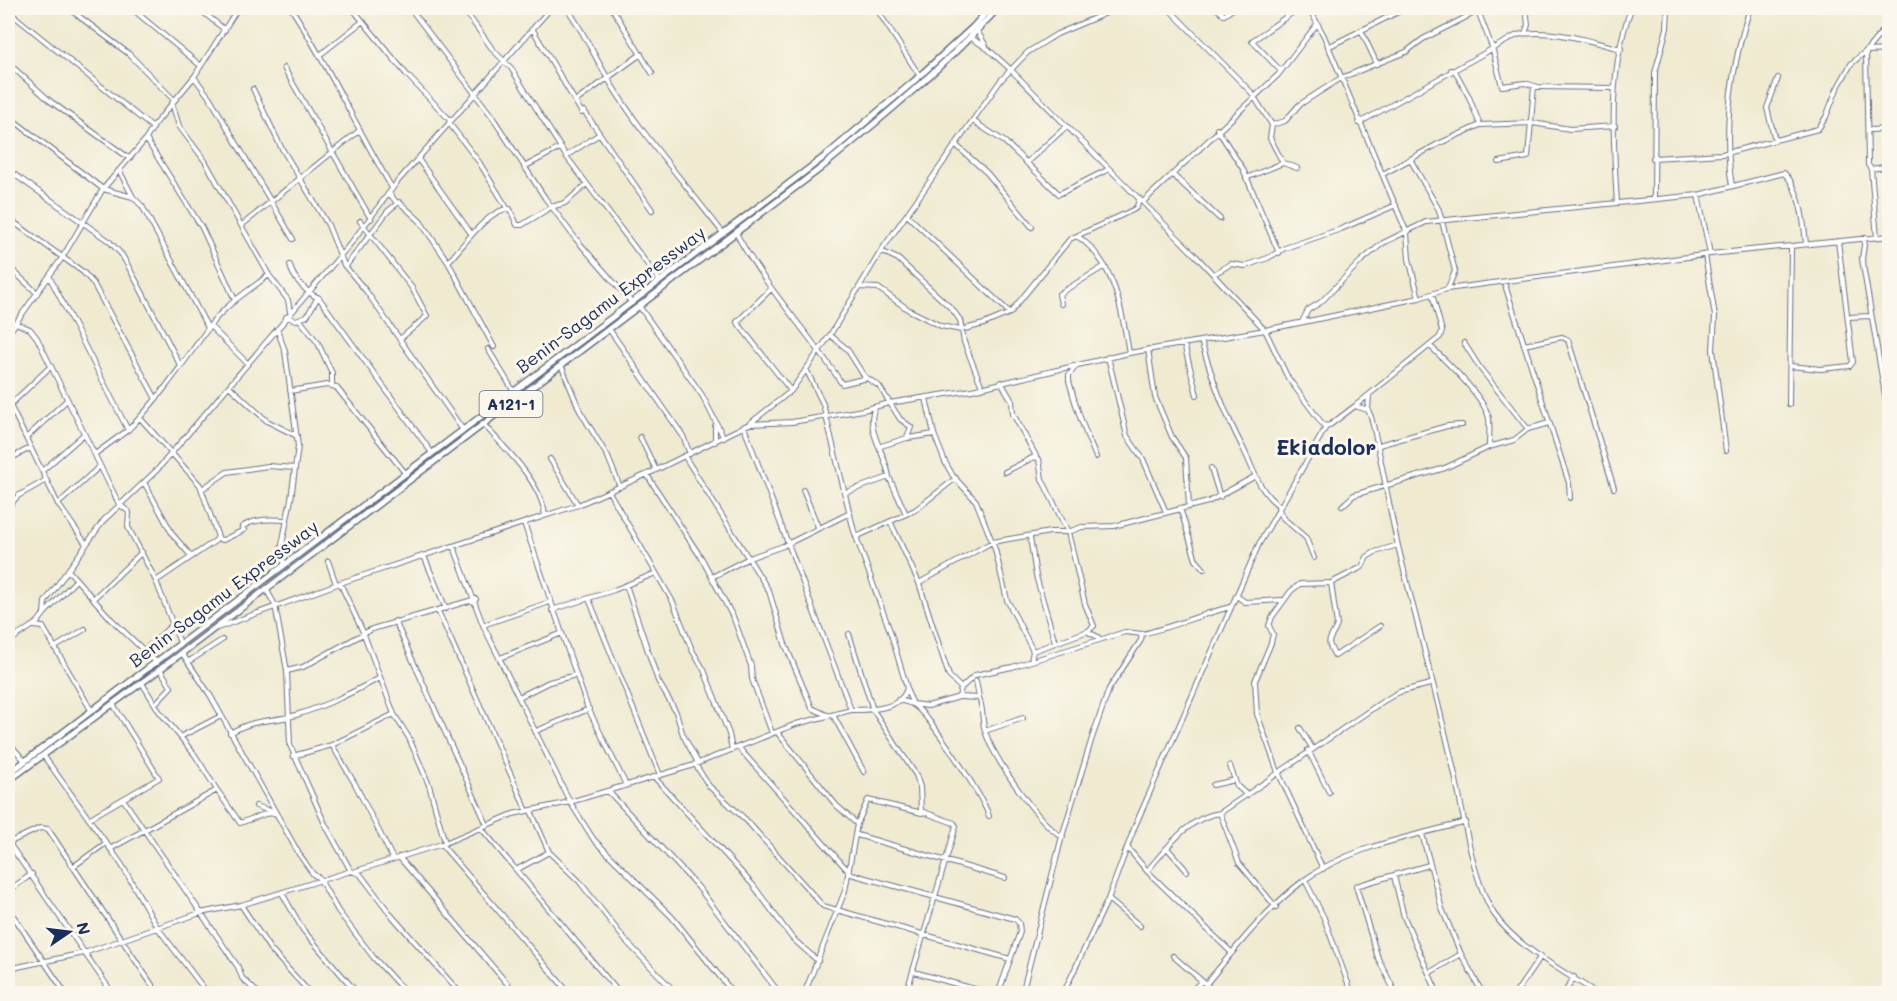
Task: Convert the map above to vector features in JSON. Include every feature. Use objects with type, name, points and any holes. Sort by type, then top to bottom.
[{"type":"highway","name":"A121-1","points":[[8,781],[484,425],[887,114],[969,35],[990,8]]},
{"type":"highway","name":"A121-1","points":[[975,28],[998,8]]},
{"type":"highway","name":"Benin-Sagamu Expressway","points":[[8,774],[90,710],[159,666],[180,644],[828,154],[969,35]]},
{"type":"street","points":[[68,8],[129,54],[173,101],[179,126],[205,161],[269,274],[288,300],[290,312]]},
{"type":"street","points":[[131,8],[201,66]]},
{"type":"street","points":[[198,8],[225,30]]},
{"type":"street","points":[[8,334],[62,258],[103,189],[146,139],[173,101],[194,77],[238,8]]},
{"type":"street","points":[[291,8],[321,54],[397,203]]},
{"type":"street","points":[[352,8],[407,75],[450,120],[449,123],[479,162],[507,208],[512,211],[519,226],[551,207],[565,203],[586,185]]},
{"type":"street","points":[[410,8],[476,96],[551,207],[632,303]]},
{"type":"street","points":[[463,8],[493,50],[505,61],[586,185],[660,282]]},
{"type":"street","points":[[300,320],[307,316],[314,296],[339,256],[371,219],[391,190],[450,120],[476,96],[551,8]]},
{"type":"street","points":[[567,8],[585,34],[608,79],[658,153],[672,166],[723,233]]},
{"type":"street","points":[[612,8],[652,73]]},
{"type":"street","points":[[876,8],[919,75]]},
{"type":"street","points":[[214,629],[338,583],[578,505],[647,475],[746,426],[791,391],[830,335],[881,251],[957,146],[989,94],[1010,69],[1028,52],[1057,34],[1116,8]]},
{"type":"street","points":[[1168,8],[1254,99],[1272,125],[1270,138],[1283,163]]},
{"type":"street","points":[[1216,8],[1224,15],[1234,8]]},
{"type":"street","points":[[1281,71],[1252,41],[1299,8]]},
{"type":"street","points":[[1315,8],[1310,9],[1404,224],[1409,259],[1419,297]]},
{"type":"street","points":[[1328,47],[1406,8]]},
{"type":"street","points":[[1272,125],[1285,121],[1299,105],[1341,78],[1406,52],[1423,39],[1484,8]]},
{"type":"street","points":[[1525,33],[1528,25],[1526,8]]},
{"type":"street","points":[[1654,199],[1655,73],[1667,28],[1668,8]]},
{"type":"street","points":[[1732,186],[1726,153],[1735,63],[1750,8]]},
{"type":"street","points":[[1617,203],[1614,88],[1631,9]]},
{"type":"street","points":[[8,11],[153,128]]},
{"type":"street","points":[[1478,12],[1492,47],[1502,86],[1525,83],[1534,86],[1614,88]]},
{"type":"street","points":[[321,54],[363,21]]},
{"type":"street","points":[[1653,158],[1726,153],[1818,129],[1827,117],[1837,89],[1851,64],[1866,51],[1890,22]]},
{"type":"street","points":[[859,287],[878,288],[909,310],[941,326],[962,330],[1002,318],[1010,313],[1060,248],[1076,236],[1137,207],[1141,200],[1172,174],[1217,129],[1254,99],[1281,71],[1317,24]]},
{"type":"street","points":[[975,28],[988,49]]},
{"type":"street","points":[[532,30],[598,135],[652,210]]},
{"type":"street","points":[[1361,30],[1377,64]]},
{"type":"street","points":[[1359,123],[1492,47],[1525,33],[1585,40],[1621,49]]},
{"type":"street","points":[[969,35],[1010,69],[1214,274],[1265,330],[1288,378],[1326,427]]},
{"type":"street","points":[[1866,51],[1890,50]]},
{"type":"street","points":[[1866,51],[1868,165],[1871,169],[1877,238]]},
{"type":"street","points":[[576,100],[641,54]]},
{"type":"street","points":[[8,63],[50,101],[129,158]]},
{"type":"street","points":[[284,68],[371,219]]},
{"type":"street","points":[[1449,71],[1455,71],[1480,125]]},
{"type":"street","points":[[194,77],[207,92],[293,239]]},
{"type":"street","points":[[1775,140],[1767,108],[1778,78]]},
{"type":"street","points":[[1499,162],[1528,157],[1534,86]]},
{"type":"street","points":[[253,89],[281,147],[328,225],[339,256],[463,431]]},
{"type":"street","points":[[8,116],[103,189],[133,197]]},
{"type":"street","points":[[973,121],[1005,142],[1059,194],[1110,169]]},
{"type":"street","points":[[1383,174],[1480,125],[1532,123],[1570,129],[1615,126]]},
{"type":"street","points":[[1028,162],[1067,126]]},
{"type":"street","points":[[1217,129],[1232,149],[1279,253]]},
{"type":"street","points":[[1869,130],[1890,129]]},
{"type":"street","points":[[242,225],[360,130]]},
{"type":"street","points":[[566,156],[598,135]]},
{"type":"street","points":[[146,139],[202,228],[235,300]]},
{"type":"street","points":[[957,146],[987,174],[1032,227]]},
{"type":"street","points":[[524,167],[560,148]]},
{"type":"street","points":[[418,159],[470,232]]},
{"type":"street","points":[[1410,159],[1439,210],[1455,275],[1451,277],[1447,289]]},
{"type":"street","points":[[1246,178],[1283,163],[1297,168]]},
{"type":"street","points":[[1871,169],[1890,166]]},
{"type":"street","points":[[8,170],[82,224],[110,241],[122,255],[180,365]]},
{"type":"street","points":[[119,170],[133,197],[142,206],[209,327],[248,364]]},
{"type":"street","points":[[1302,322],[1308,310],[1321,302],[1361,261],[1383,243],[1425,222],[1442,223],[1534,210],[1698,195],[1780,173],[1786,174],[1799,205],[1806,244]]},
{"type":"street","points":[[1172,174],[1220,219]]},
{"type":"street","points":[[1246,178],[1274,249]]},
{"type":"street","points":[[1698,195],[1715,316],[1713,350],[1726,452]]},
{"type":"street","points":[[346,267],[370,234],[397,203],[402,202],[420,221],[448,262],[494,347]]},
{"type":"street","points":[[1214,274],[1231,264],[1245,266],[1396,205]]},
{"type":"street","points":[[448,262],[478,228],[507,208]]},
{"type":"street","points":[[907,215],[1010,313]]},
{"type":"street","points":[[8,218],[83,272],[93,283],[156,399]]},
{"type":"street","points":[[360,221],[370,234]]},
{"type":"street","points":[[360,221],[403,274]]},
{"type":"street","points":[[360,221],[412,288],[427,316],[399,339]]},
{"type":"street","points":[[1404,224],[1414,227]]},
{"type":"street","points":[[364,227],[370,234]]},
{"type":"street","points":[[735,232],[770,290],[820,349],[842,384],[867,378]]},
{"type":"street","points":[[1076,236],[1085,242],[1105,266],[1125,326],[1129,353]]},
{"type":"street","points":[[746,426],[825,417],[875,408],[889,403],[982,387],[1148,349],[1265,330],[1447,289],[1707,254],[1890,236]]},
{"type":"street","points":[[1865,238],[1862,259],[1886,401],[1890,400]]},
{"type":"street","points":[[1790,366],[1821,369],[1850,366],[1854,356],[1838,241]]},
{"type":"street","points":[[351,243],[356,252]]},
{"type":"street","points":[[1789,405],[1791,246]]},
{"type":"street","points":[[881,251],[898,259],[925,281],[952,309],[960,320],[982,387]]},
{"type":"street","points":[[290,265],[291,273],[314,296],[433,454]]},
{"type":"street","points":[[8,266],[37,293]]},
{"type":"street","points":[[1061,304],[1059,294],[1105,266]]},
{"type":"street","points":[[94,454],[128,430],[140,418],[209,327],[235,300],[269,274]]},
{"type":"street","points":[[49,276],[128,430]]},
{"type":"street","points":[[1504,282],[1569,483],[1570,498]]},
{"type":"street","points":[[770,290],[737,322],[791,391]]},
{"type":"street","points":[[1063,993],[1108,899],[1127,847],[1230,607],[1238,597],[1255,554],[1279,506],[1326,427],[1440,337],[1442,331],[1432,294]]},
{"type":"street","points":[[44,614],[45,602],[86,544],[119,504],[145,484],[290,312],[314,296]]},
{"type":"street","points":[[639,306],[702,395],[724,438]]},
{"type":"street","points":[[1848,317],[1871,316]]},
{"type":"street","points":[[286,317],[300,320],[322,348]]},
{"type":"street","points":[[8,320],[30,329],[37,338],[119,504],[129,512],[128,527],[156,581],[180,644]]},
{"type":"street","points":[[277,328],[285,351],[297,436],[288,520],[280,555],[286,565]]},
{"type":"street","points":[[609,328],[683,436],[690,454]]},
{"type":"street","points":[[830,335],[843,344],[867,378],[879,386],[900,419],[910,427],[907,438]]},
{"type":"street","points":[[1524,345],[1562,337],[1568,340],[1614,488]]},
{"type":"street","points":[[317,341],[332,373],[332,386]]},
{"type":"street","points":[[1201,341],[1228,423],[1243,448],[1254,477],[1263,491],[1279,506],[1283,518],[1306,538],[1314,558]]},
{"type":"street","points":[[1185,344],[1197,395]]},
{"type":"street","points":[[1464,344],[1528,429]]},
{"type":"street","points":[[1430,346],[1476,393],[1485,406],[1489,418],[1489,447]]},
{"type":"street","points":[[488,349],[514,392]]},
{"type":"street","points":[[1148,349],[1155,397],[1172,437],[1186,458],[1189,506]]},
{"type":"street","points":[[1108,357],[1127,436],[1143,459],[1166,512]]},
{"type":"street","points":[[561,365],[580,411],[608,457],[620,487]]},
{"type":"street","points":[[51,366],[9,403],[58,504],[86,544]]},
{"type":"street","points":[[1076,366],[1069,375],[1069,381],[1087,438],[1096,457]]},
{"type":"street","points":[[806,369],[818,389],[856,537],[891,634],[907,691],[913,704],[924,715],[975,789],[989,816]]},
{"type":"street","points":[[1001,382],[1012,401],[1013,414],[1041,464],[1045,487],[1068,532],[1085,604],[1094,626],[1088,631],[1033,651]]},
{"type":"street","points":[[229,386],[261,417],[297,436]]},
{"type":"street","points":[[290,391],[332,386],[339,390],[406,474]]},
{"type":"street","points":[[1370,394],[1368,410],[1378,445],[1398,545],[1426,652],[1430,684],[1442,721],[1486,900],[1505,928],[1523,945],[1598,993]]},
{"type":"street","points":[[926,398],[934,434],[945,462],[976,501],[992,542],[1007,600],[1033,651],[1031,662]]},
{"type":"street","points":[[26,438],[68,400]]},
{"type":"street","points":[[1355,406],[1368,410]]},
{"type":"street","points":[[875,408],[871,415],[872,426],[889,477],[906,514]]},
{"type":"street","points":[[140,418],[202,489],[218,539]]},
{"type":"street","points":[[715,422],[715,442]]},
{"type":"street","points":[[1342,506],[1354,495],[1445,468],[1489,447],[1504,444],[1528,429],[1549,423]]},
{"type":"street","points":[[484,425],[517,460],[541,501],[545,515]]},
{"type":"street","points":[[1378,445],[1447,426],[1462,425]]},
{"type":"street","points":[[746,426],[851,710]]},
{"type":"street","points":[[42,472],[84,434]]},
{"type":"street","points":[[880,447],[907,438],[934,434]]},
{"type":"street","points":[[640,437],[656,470]]},
{"type":"street","points":[[8,460],[30,448]]},
{"type":"street","points":[[1005,472],[1036,456]]},
{"type":"street","points":[[685,457],[769,591],[785,644],[812,708],[812,720]]},
{"type":"street","points":[[550,459],[578,505]]},
{"type":"street","points":[[58,504],[100,466]]},
{"type":"street","points":[[202,489],[227,472],[268,466],[295,468]]},
{"type":"street","points":[[1211,468],[1220,497]]},
{"type":"street","points":[[647,475],[712,578],[734,619],[751,666],[752,680],[775,732],[836,805],[857,824]]},
{"type":"street","points":[[844,493],[889,477]]},
{"type":"street","points":[[919,583],[992,542],[1050,532],[1068,532],[1082,527],[1114,526],[1220,497],[1254,477]]},
{"type":"street","points":[[856,537],[891,523],[956,478]]},
{"type":"street","points":[[8,507],[18,496],[46,480]]},
{"type":"street","points":[[145,484],[173,535],[191,556]]},
{"type":"street","points":[[803,490],[819,527]]},
{"type":"street","points":[[609,492],[673,602],[692,651],[704,670],[729,734],[732,750]]},
{"type":"street","points":[[1179,508],[1196,560],[1204,569]]},
{"type":"street","points":[[712,578],[749,558],[788,544],[850,513]]},
{"type":"street","points":[[156,581],[218,539],[223,540],[250,522],[264,519],[288,520]]},
{"type":"street","points":[[524,523],[560,634],[589,709],[626,785]]},
{"type":"street","points":[[891,523],[919,583],[949,676],[961,688]]},
{"type":"street","points":[[1030,537],[1036,576],[1055,642]]},
{"type":"street","points":[[1323,869],[1282,776],[1278,772],[1257,714],[1255,681],[1271,643],[1273,634],[1269,626],[1272,617],[1282,600],[1300,585],[1330,583],[1362,567],[1367,557],[1375,552],[1398,545]]},
{"type":"street","points":[[454,547],[476,599],[483,625],[570,802],[594,840],[672,917],[734,993]]},
{"type":"street","points":[[94,598],[142,552]]},
{"type":"street","points":[[424,556],[446,609]]},
{"type":"street","points":[[328,561],[363,632],[394,714],[409,738],[429,785],[443,844],[570,993]]},
{"type":"street","points":[[68,570],[159,666],[171,687],[155,704]]},
{"type":"street","points":[[552,610],[589,599],[656,573]]},
{"type":"street","points":[[8,642],[34,626],[76,580]]},
{"type":"street","points":[[1330,583],[1337,625],[1328,644],[1335,656],[1380,626]]},
{"type":"street","points":[[626,585],[658,681],[676,712],[684,739],[709,786],[746,820],[823,906],[1010,958]]},
{"type":"street","points":[[266,589],[275,605],[287,671],[289,739],[293,756],[325,825],[353,871],[461,993]]},
{"type":"street","points":[[1238,597],[1245,602],[1282,600]]},
{"type":"street","points":[[287,671],[315,661],[363,632],[476,599]]},
{"type":"street","points":[[589,599],[660,775]]},
{"type":"street","points":[[483,625],[550,602]]},
{"type":"street","points":[[959,697],[961,688],[975,675],[1031,662],[1125,632],[1142,634],[1166,629],[1180,621],[1230,607]]},
{"type":"street","points":[[438,611],[549,852],[579,881],[625,940],[677,993]]},
{"type":"street","points":[[395,621],[488,825]]},
{"type":"street","points":[[144,651],[172,625]]},
{"type":"street","points":[[34,626],[43,627],[90,710]]},
{"type":"street","points":[[54,648],[85,629]]},
{"type":"street","points":[[8,631],[12,638]]},
{"type":"street","points":[[1088,631],[1098,637]]},
{"type":"street","points":[[501,658],[560,634]]},
{"type":"street","points":[[849,634],[873,710],[916,775],[923,813]]},
{"type":"street","points":[[1022,993],[1063,837],[1108,689],[1141,640],[1142,634]]},
{"type":"street","points":[[188,662],[222,640]]},
{"type":"street","points":[[182,653],[300,854],[319,878],[338,911],[374,958],[406,993]]},
{"type":"street","points":[[519,697],[549,682],[576,675]]},
{"type":"street","points":[[230,733],[260,719],[289,717],[327,705],[380,678]]},
{"type":"street","points":[[976,681],[985,731],[1018,789],[1053,831],[1063,837]]},
{"type":"street","points":[[142,683],[155,704],[182,736],[240,823],[264,814],[276,813]]},
{"type":"street","points":[[1147,871],[1167,848],[1205,815],[1220,813],[1310,749],[1399,692],[1430,684]]},
{"type":"street","points":[[8,969],[84,953],[200,913],[241,905],[282,893],[319,878],[328,879],[443,844],[505,817],[570,802],[697,764],[775,732],[812,720],[851,710],[873,710],[898,700],[907,691]]},
{"type":"street","points":[[898,700],[928,706],[959,697],[979,698]]},
{"type":"street","points":[[90,818],[159,778],[112,704]]},
{"type":"street","points":[[812,708],[831,716],[864,772]]},
{"type":"street","points":[[536,731],[589,709]]},
{"type":"street","points":[[293,756],[332,745],[394,714]]},
{"type":"street","points":[[182,736],[220,716]]},
{"type":"street","points":[[985,731],[1023,718]]},
{"type":"street","points":[[1300,728],[1329,792]]},
{"type":"street","points":[[8,742],[25,761]]},
{"type":"street","points":[[332,745],[355,784],[393,859]]},
{"type":"street","points":[[738,747],[849,873],[1015,919],[1019,923],[1020,932],[998,993]]},
{"type":"street","points":[[42,754],[90,818],[158,927],[208,993]]},
{"type":"street","points":[[1230,766],[1237,786],[1247,795]]},
{"type":"street","points":[[654,777],[681,810],[753,885],[798,945],[818,961]]},
{"type":"street","points":[[1214,785],[1235,780]]},
{"type":"street","points":[[110,849],[217,790]]},
{"type":"street","points":[[608,790],[698,887],[780,993]]},
{"type":"street","points":[[804,993],[845,891],[857,835],[857,824],[869,798],[961,826]]},
{"type":"street","points":[[123,799],[238,967],[242,978],[259,993]]},
{"type":"street","points":[[256,806],[276,813]]},
{"type":"street","points":[[1220,813],[1239,863],[1276,907]]},
{"type":"street","points":[[1188,993],[1204,982],[1305,880],[1359,852],[1466,822]]},
{"type":"street","points":[[906,993],[926,933],[956,826],[954,823]]},
{"type":"street","points":[[113,993],[8,842],[44,827],[48,829],[158,993]]},
{"type":"street","points":[[481,828],[620,993]]},
{"type":"street","points":[[1422,834],[1442,909],[1461,954],[1483,993]]},
{"type":"street","points":[[857,835],[1005,878]]},
{"type":"street","points":[[74,866],[106,843]]},
{"type":"street","points":[[1127,847],[1147,871],[1232,954]]},
{"type":"street","points":[[1167,848],[1187,871]]},
{"type":"street","points":[[516,870],[549,852]]},
{"type":"street","points":[[399,857],[516,993]]},
{"type":"street","points":[[1396,993],[1378,958],[1355,891],[1356,886],[1429,865]]},
{"type":"street","points":[[8,891],[32,874]]},
{"type":"street","points":[[1394,876],[1404,917],[1438,993]]},
{"type":"street","points":[[1305,880],[1324,918],[1352,993]]},
{"type":"street","points":[[282,893],[303,930],[357,993]]},
{"type":"street","points":[[1108,899],[1140,926]]},
{"type":"street","points":[[241,905],[270,949],[311,993]]},
{"type":"street","points":[[8,908],[66,993]]},
{"type":"street","points":[[1429,973],[1461,954]]},
{"type":"street","points":[[1173,956],[1216,993]]},
{"type":"street","points":[[1515,993],[1541,956]]},
{"type":"street","points":[[914,972],[992,993]]},
{"type":"street","points":[[8,977],[18,993]]},
{"type":"street","points":[[1564,993],[1574,977]]},
{"type":"street","points":[[1427,993],[1435,988]]},
{"type":"district","name":"Ekiadolor","points":[[1326,448]]}]
